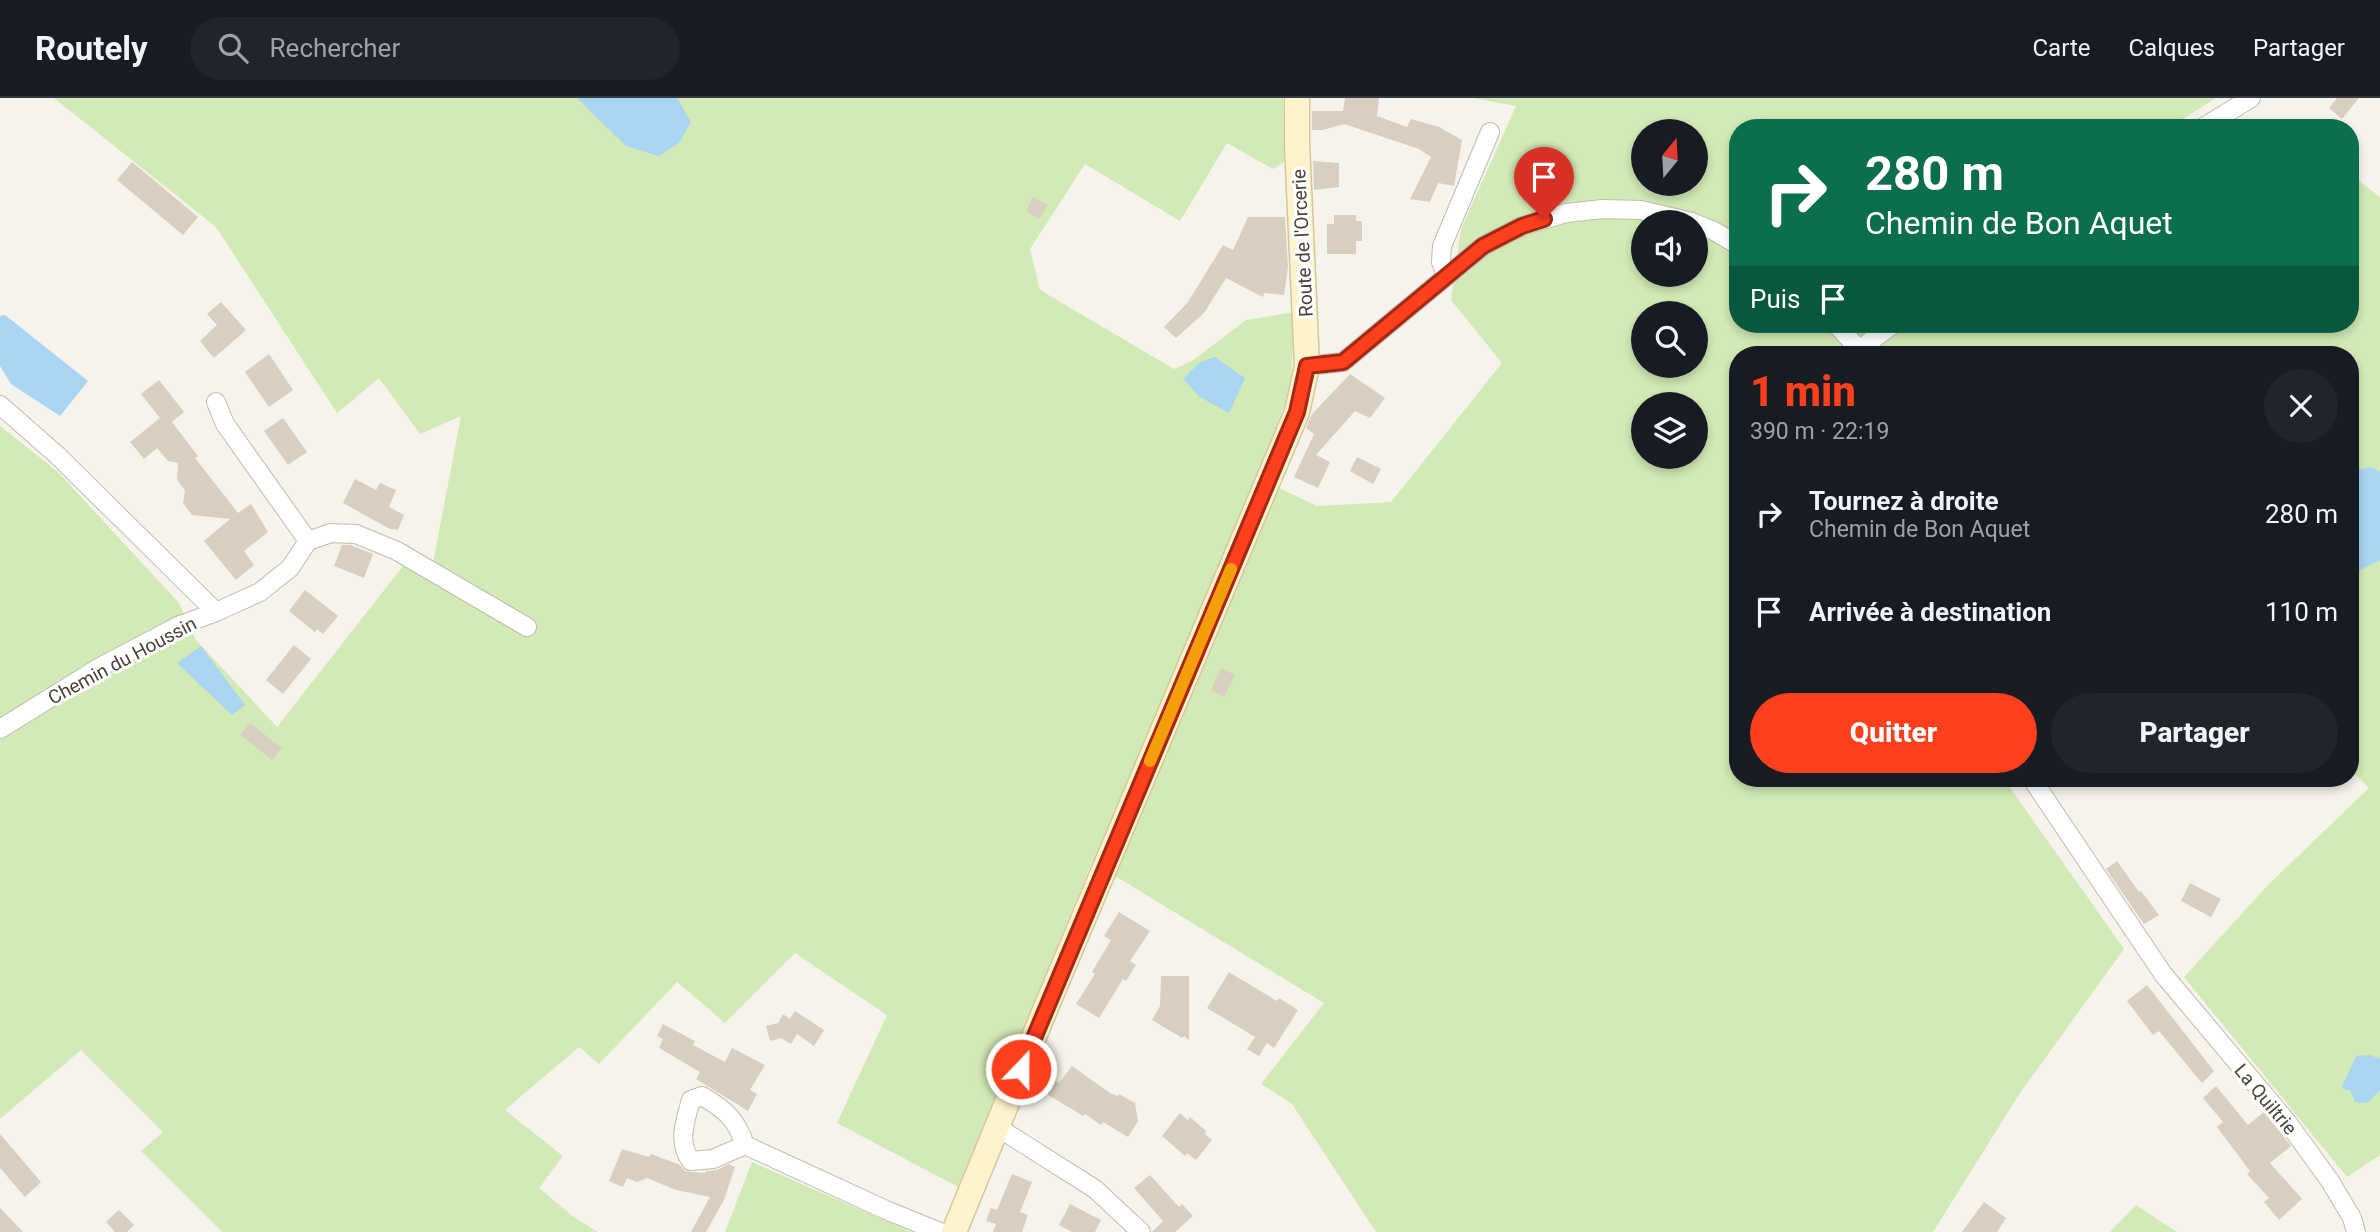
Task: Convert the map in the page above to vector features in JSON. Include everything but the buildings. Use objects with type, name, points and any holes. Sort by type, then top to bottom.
[{"type":"street","name":"Route de l'Orcerie","points":[[954,1232],[1297,412],[1305,377],[1297,98]]},
{"type":"street","points":[[2217,119],[2251,98]]},
{"type":"street","points":[[1447,275],[1441,262],[1442,246],[1490,132]]},
{"type":"street","points":[[1305,377],[1343,362],[1483,246],[1522,226],[1566,213],[1603,209],[1641,210]]},
{"type":"street","points":[[1708,229],[1729,240]]},
{"type":"street","points":[[1869,346],[1883,333]]},
{"type":"street","points":[[216,402],[225,424],[308,541],[331,533],[356,534],[397,551],[527,628]]},
{"type":"street","points":[[0,405],[57,456],[216,612]]},
{"type":"street","name":"Chemin du Houssin","points":[[0,729],[100,667],[178,626],[261,592],[290,568],[308,541]]},
{"type":"street","name":"La Quiltrie","points":[[2037,787],[2163,974],[2295,1133],[2330,1181],[2352,1218],[2356,1232]]},
{"type":"street","points":[[997,1126],[1095,1189],[1141,1232]]},
{"type":"street","points":[[745,1145],[940,1232]]},
{"type":"green space","points":[[54,98],[1283,98],[1284,162],[1273,169],[1227,143],[1180,221],[1085,164],[1030,249],[1040,290],[1174,369],[1192,361],[1246,320],[1294,312],[1291,389],[1256,477],[1317,506],[1391,502],[1502,363],[1451,300],[1461,229],[1516,106],[1473,98],[2216,98],[2183,119],[1729,119],[1729,333],[2359,333],[2359,181],[2380,197],[2380,1155],[2347,1177],[2184,977],[2268,885],[2369,788],[2359,778],[2359,346],[1729,346],[1729,787],[2010,787],[2124,949],[2020,1093],[1933,1232],[1376,1232],[1292,1104],[1261,1084],[1324,1003],[1092,862],[958,1187],[837,1123],[887,1015],[795,953],[725,1023],[677,982],[599,1064],[579,1047],[505,1110],[563,1156],[539,1188],[574,1217],[598,1232],[222,1232],[141,1151],[163,1132],[81,1050],[0,1119],[0,426],[57,471],[179,603],[196,640],[277,727],[403,566],[427,578],[433,563],[461,416],[420,434],[379,378],[337,413],[216,227]]},
{"type":"green space","points":[[752,1162],[911,1232],[725,1232]]},
{"type":"green space","points":[[2136,1205],[2177,1232],[2110,1232]]},
{"type":"water","points":[[577,98],[677,98],[691,122],[679,143],[659,156],[626,146]]},
{"type":"water","points":[[5,315],[88,381],[60,416],[11,384],[0,366],[0,316]]},
{"type":"water","points":[[1215,357],[1245,378],[1229,413],[1200,397],[1183,379],[1200,362]]},
{"type":"water","points":[[2370,467],[2380,472],[2380,560],[2359,570],[2359,470]]},
{"type":"water","points":[[201,646],[245,705],[232,715],[177,663]]},
{"type":"water","points":[[2370,1055],[2380,1059],[2380,1090],[2367,1103],[2355,1102],[2350,1090],[2342,1087],[2356,1056]]},
{"type":"slow traffic","points":[[1150,761],[1231,569]]},
{"type":"route","points":[[1021,1069],[1297,412],[1307,366],[1343,362],[1441,278],[1483,246],[1522,226],[1544,219]]}]
